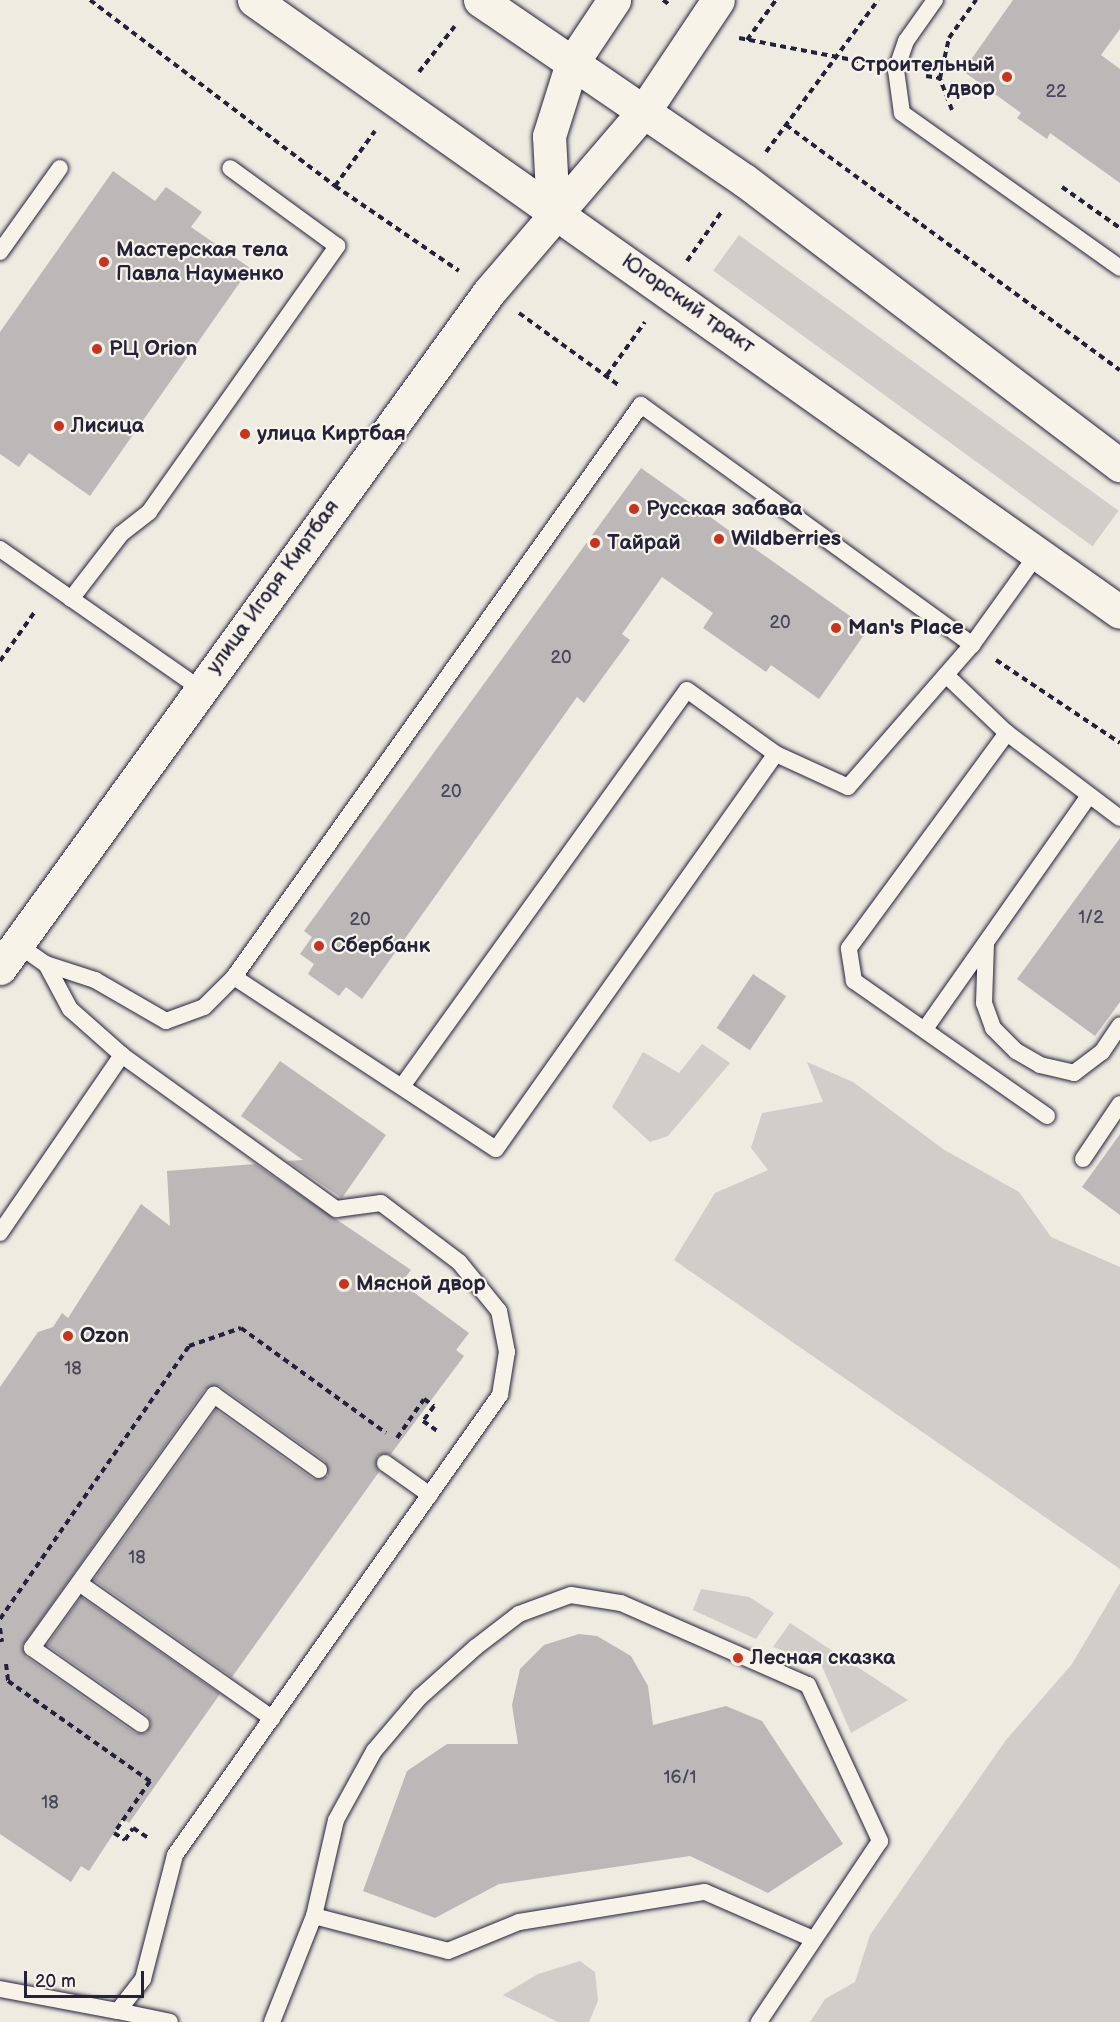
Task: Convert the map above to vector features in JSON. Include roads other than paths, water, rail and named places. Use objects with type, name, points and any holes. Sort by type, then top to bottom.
[{"type":"main road","name":"Югорский тракт","points":[[254,0],[1120,612]]},
{"type":"main road","points":[[480,0],[644,111],[1120,465]]},
{"type":"main road","points":[[553,212],[549,135],[572,63],[615,0]]},
{"type":"main road","name":"улица Игоря Киртбая","points":[[8,956],[199,688],[489,292],[553,212],[602,166],[644,111],[708,13]]},
{"type":"lane","points":[[935,0],[906,41],[896,70],[902,113],[1120,268]]},
{"type":"lane","points":[[0,252],[60,168]]},
{"type":"lane","points":[[71,599],[121,534],[149,512],[337,246],[230,168]]},
{"type":"lane","points":[[8,956],[46,964],[95,980],[166,1021],[204,1007],[234,977],[641,405],[972,645]]},
{"type":"lane","points":[[0,549],[199,688]]},
{"type":"lane","points":[[403,1085],[687,690],[776,754],[848,787],[972,645],[1038,553]]},
{"type":"lane","points":[[946,675],[1007,733],[1120,818]]},
{"type":"lane","points":[[1007,733],[849,948],[854,981],[1047,1116]]},
{"type":"lane","points":[[234,977],[403,1085],[496,1149],[776,754]]},
{"type":"lane","points":[[925,1029],[1089,796]]},
{"type":"lane","points":[[986,943],[984,1003],[993,1028],[1016,1051],[1040,1065],[1074,1073],[1102,1052],[1120,1025]]},
{"type":"lane","points":[[46,964],[70,1009],[122,1055],[336,1209],[381,1203],[459,1262],[499,1311],[507,1352],[500,1395],[175,1855],[143,1978],[118,2010]]},
{"type":"lane","points":[[0,1233],[122,1055]]},
{"type":"lane","points":[[1083,1159],[1120,1104]]},
{"type":"lane","points":[[141,1724],[32,1648],[214,1395],[319,1470]]},
{"type":"lane","points":[[385,1462],[430,1495]]},
{"type":"lane","points":[[79,1583],[272,1718]]},
{"type":"lane","points":[[272,2022],[314,1916],[336,1820],[374,1751],[420,1697],[476,1647],[519,1614],[572,1595],[621,1603],[808,1685],[880,1840],[759,2022]]},
{"type":"lane","points":[[314,1916],[447,1951],[519,1922],[705,1892],[813,1939]]},
{"type":"lane","points":[[0,1989],[118,2010],[170,2022]]},
{"type":"place","name":"Строительный двор","points":[[1007,77]]},
{"type":"place","name":"Мастерская тела Павла Науменко","points":[[104,262]]},
{"type":"place","name":"РЦ Orion","points":[[97,349]]},
{"type":"place","name":"Лисица","points":[[59,426]]},
{"type":"place","name":"улица Киртбая","points":[[245,434]]},
{"type":"place","name":"Русская забава","points":[[634,509]]},
{"type":"place","name":"Wildberries","points":[[719,539]]},
{"type":"place","name":"Тайрай","points":[[595,543]]},
{"type":"place","name":"Man's Place","points":[[836,628]]},
{"type":"place","name":"Сбербанк","points":[[319,946]]},
{"type":"place","name":"Мясной двор","points":[[344,1284]]},
{"type":"place","name":"Ozon","points":[[68,1336]]},
{"type":"place","name":"Лесная сказка","points":[[738,1658]]}]
